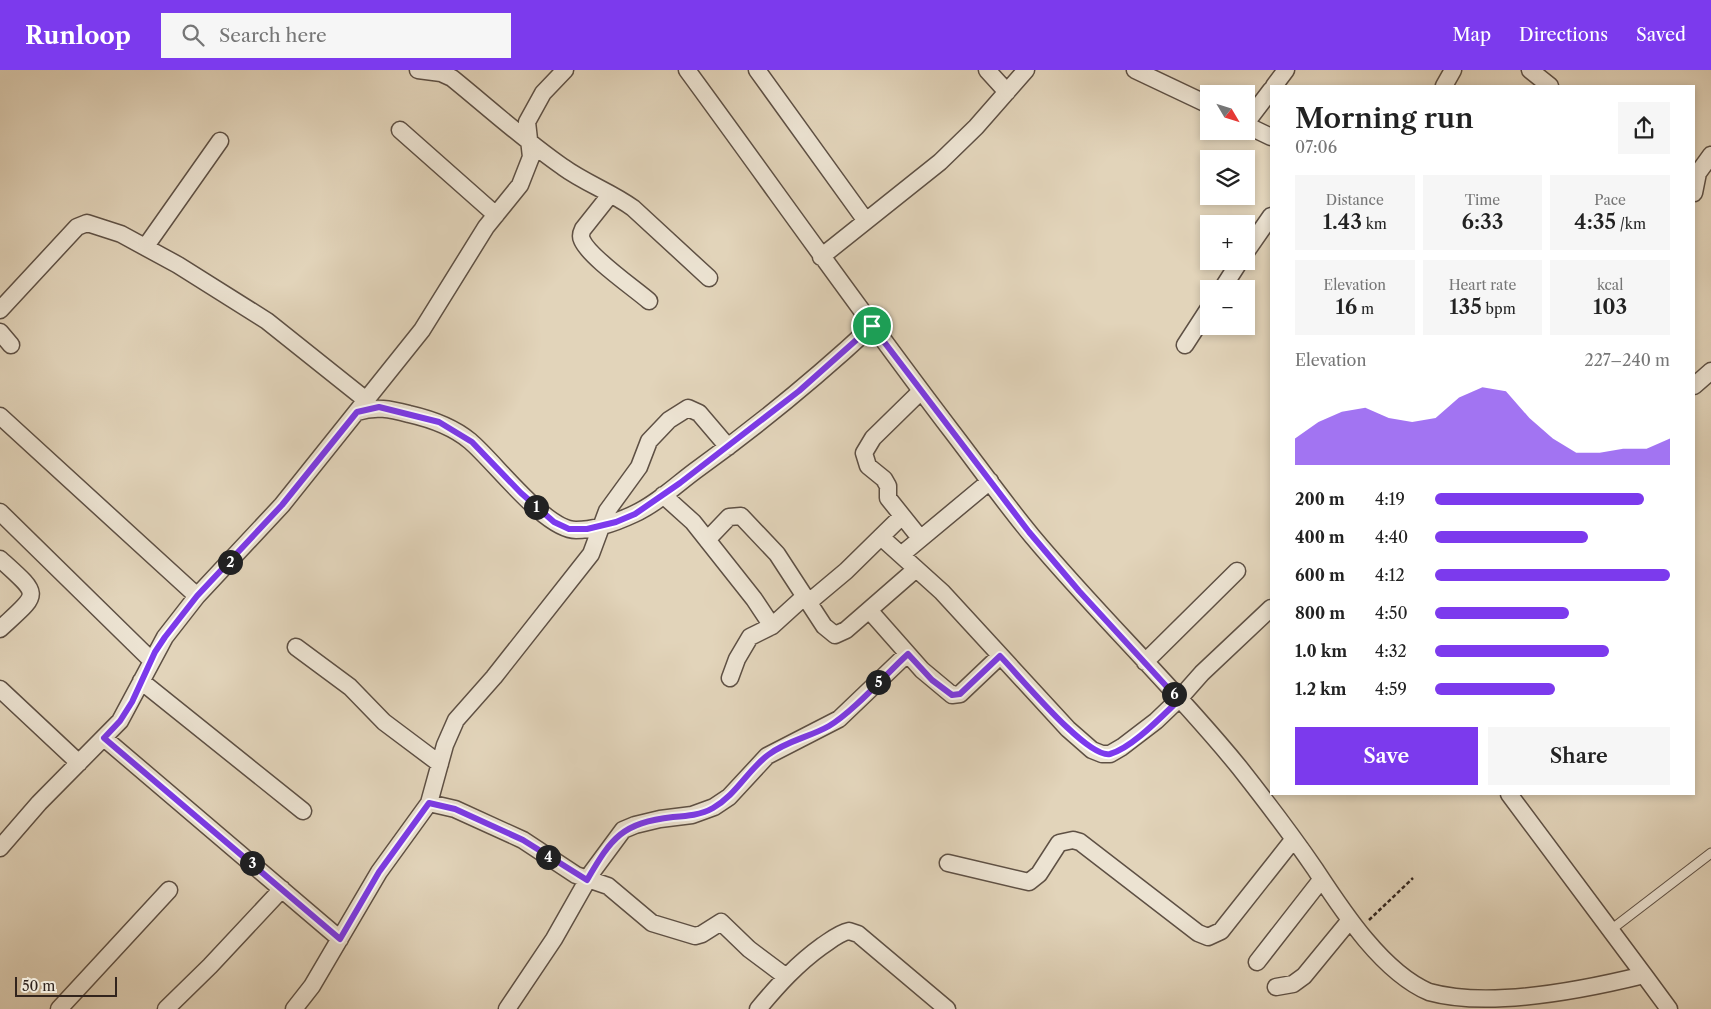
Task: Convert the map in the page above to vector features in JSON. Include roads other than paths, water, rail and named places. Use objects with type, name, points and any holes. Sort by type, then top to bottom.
[{"type":"street","points":[[418,70],[441,73],[452,78],[529,143],[565,169],[620,199],[645,218],[709,278]]},
{"type":"street","points":[[2,842],[120,721],[165,637],[197,596],[270,519],[362,406],[435,311],[466,256],[520,185],[528,170],[531,157],[527,122],[533,108],[543,93],[565,70]]},
{"type":"street","points":[[687,70],[872,326],[1029,532],[1079,591],[1223,747],[1354,925],[1390,964],[1416,985],[1434,994],[1460,1000],[1492,1001],[1557,996],[1644,975]]},
{"type":"street","points":[[757,70],[866,221]]},
{"type":"street","points":[[988,70],[1007,92]]},
{"type":"street","points":[[821,257],[940,162],[976,127],[1026,70]]},
{"type":"street","points":[[1136,70],[1200,101]]},
{"type":"street","points":[[1275,85],[1286,70]]},
{"type":"street","points":[[1445,85],[1453,70]]},
{"type":"street","points":[[1531,77],[1548,85]]},
{"type":"street","points":[[1255,112],[1270,91]]},
{"type":"street","points":[[1255,129],[1270,136]]},
{"type":"street","points":[[400,130],[496,215]]},
{"type":"street","points":[[146,246],[220,141]]},
{"type":"street","points":[[1695,188],[1698,172],[1711,155]]},
{"type":"street","points":[[610,195],[582,229],[581,236],[583,242],[591,252],[649,301]]},
{"type":"street","points":[[1255,239],[1270,217]]},
{"type":"street","points":[[0,310],[77,227],[87,224],[97,225],[146,246],[254,313],[362,406],[379,407],[439,422],[472,442],[521,493],[554,522],[576,530],[602,526],[635,514],[663,495],[799,391],[872,326]]},
{"type":"street","points":[[1185,344],[1200,322]]},
{"type":"street","points":[[0,332],[11,345]]},
{"type":"street","points":[[1695,385],[1711,371]]},
{"type":"street","points":[[920,538],[901,517],[888,498],[888,486],[884,479],[868,466],[864,453],[873,438],[921,391]]},
{"type":"street","points":[[294,1009],[312,986],[379,872],[429,803],[448,736],[456,720],[494,677],[586,562],[596,545],[607,511],[639,467],[650,441],[669,420],[688,408],[699,413],[728,447]]},
{"type":"street","points":[[0,416],[197,596]]},
{"type":"street","points":[[901,555],[990,481]]},
{"type":"street","points":[[663,495],[688,517],[754,599],[772,626]]},
{"type":"street","points":[[0,512],[151,660]]},
{"type":"street","points":[[707,540],[730,517],[741,516],[777,554],[824,626],[835,635],[846,630],[916,569]]},
{"type":"street","points":[[730,678],[737,659],[750,637],[772,626],[842,575],[901,517]]},
{"type":"street","points":[[881,537],[942,592],[1082,742],[1102,754],[1110,754],[1122,747],[1179,700],[1202,673],[1270,609]]},
{"type":"street","points":[[0,559],[29,586],[32,592],[30,601],[23,610],[0,629]]},
{"type":"street","points":[[1145,662],[1237,571]]},
{"type":"street","points":[[869,610],[932,680],[952,695],[960,694],[1000,656]]},
{"type":"street","points":[[296,647],[350,687],[384,722],[440,764]]},
{"type":"street","points":[[507,1009],[554,939],[587,880],[607,849],[623,830],[635,824],[692,815],[714,808],[729,797],[767,756],[839,719],[908,654]]},
{"type":"street","points":[[141,681],[303,811]]},
{"type":"street","points":[[0,689],[79,763]]},
{"type":"street","points":[[104,738],[340,939]]},
{"type":"street","points":[[1510,795],[1612,928],[1669,1009]]},
{"type":"street","points":[[429,803],[455,809],[523,840],[587,880],[608,886],[652,923],[694,936],[702,934],[721,922],[749,949],[785,976]]},
{"type":"street","points":[[948,863],[1029,882],[1040,874],[1059,843],[1073,840],[1080,842],[1198,933],[1208,937],[1221,931],[1293,840]]},
{"type":"street","points":[[1257,962],[1321,880]]},
{"type":"street","points":[[166,1009],[215,962],[282,889]]},
{"type":"street","points":[[59,1009],[169,890]]},
{"type":"street","points":[[1276,987],[1293,984],[1304,976],[1354,925]]},
{"type":"street","points":[[758,1009],[785,976],[802,960],[837,936],[850,931],[858,934],[947,1009]]},
{"type":"lane","points":[[1612,928],[1711,854]]}]
